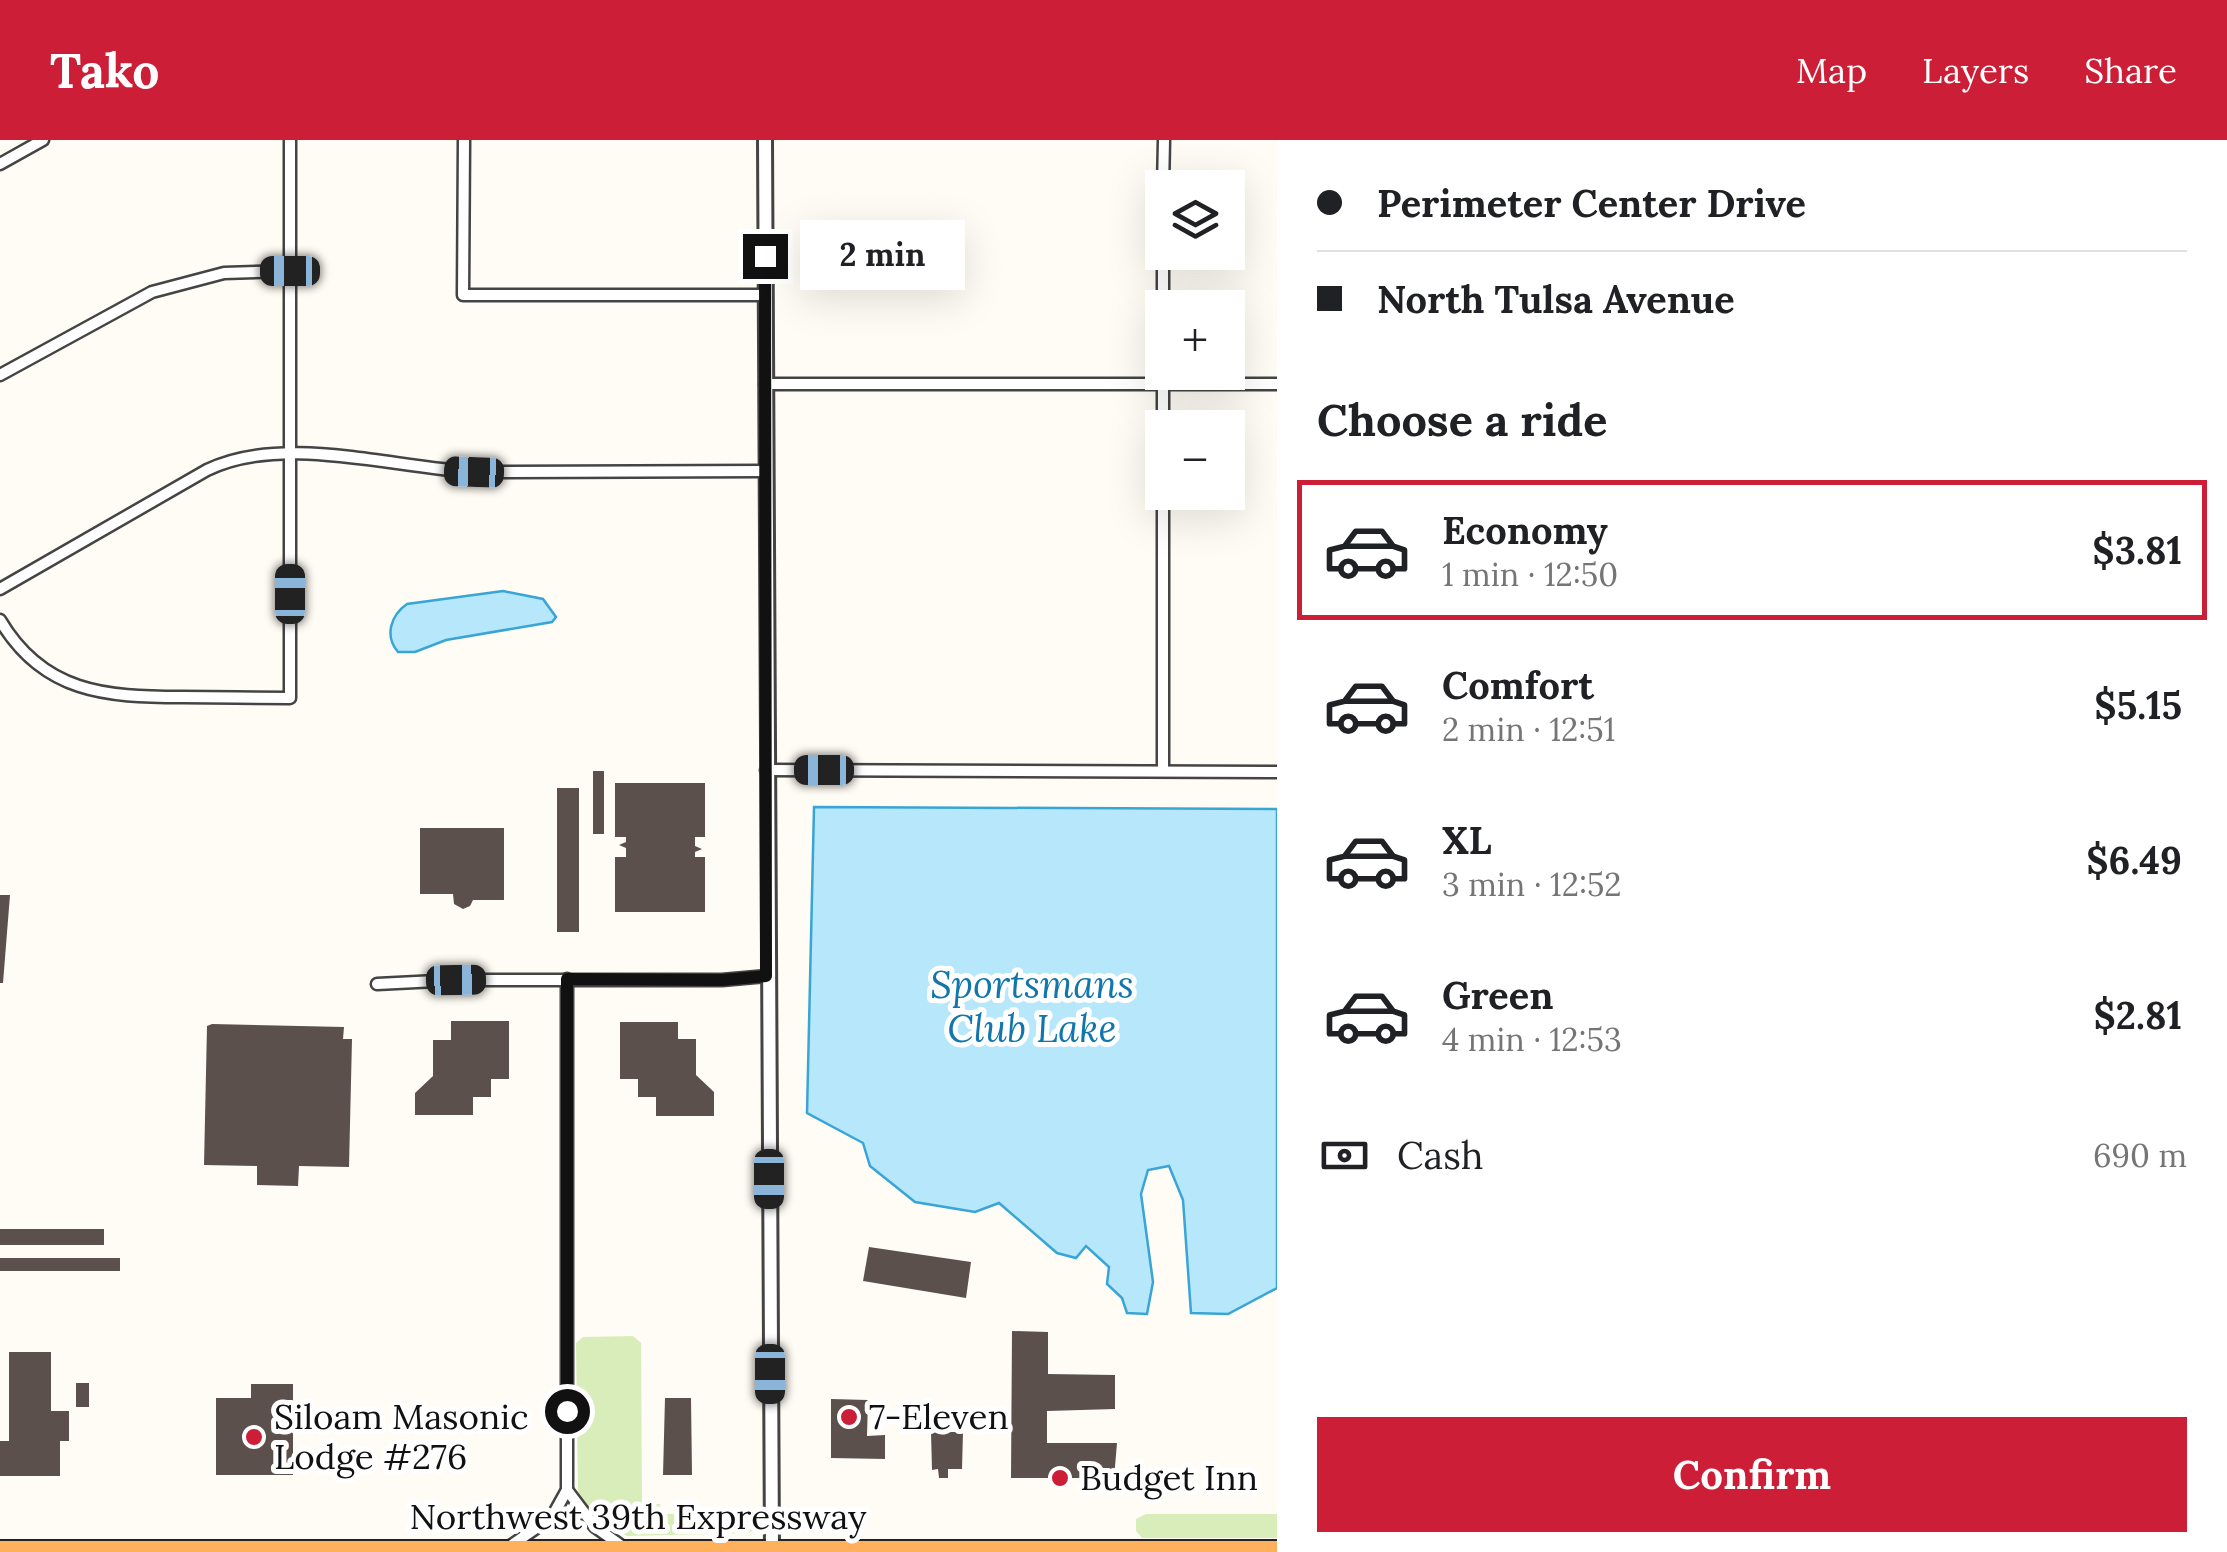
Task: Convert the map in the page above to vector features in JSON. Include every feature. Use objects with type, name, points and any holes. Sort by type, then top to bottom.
[{"type":"highway","name":"Northwest 39th Expressway","points":[[0,1550],[1277,1550]]},
{"type":"street","points":[[0,164],[19,146],[43,140]]},
{"type":"street","points":[[0,620],[40,666],[90,691],[124,697],[290,698],[290,140]]},
{"type":"street","points":[[464,140],[464,295],[765,296]]},
{"type":"street","points":[[765,140],[766,976],[772,1550]]},
{"type":"street","points":[[1164,140],[1164,170]]},
{"type":"street","points":[[0,375],[152,292],[224,273],[290,271]]},
{"type":"street","points":[[765,384],[1145,378]]},
{"type":"street","points":[[1245,382],[1277,384]]},
{"type":"street","points":[[0,589],[221,464],[243,457],[352,455],[416,468],[474,472],[765,471]]},
{"type":"street","points":[[1163,510],[1163,771]]},
{"type":"street","points":[[766,770],[1277,772]]},
{"type":"street","points":[[377,984],[722,980],[766,976]]},
{"type":"street","points":[[505,1549],[552,1518],[567,1490],[567,979]]},
{"type":"street","points":[[567,1490],[595,1527],[629,1550]]},
{"type":"green space","points":[[633,1336],[641,1343],[642,1504],[660,1504],[661,1514],[760,1513],[760,1528],[748,1533],[627,1536],[598,1521],[578,1493],[576,1343],[583,1337]]},
{"type":"green space","points":[[1146,1514],[1277,1514],[1277,1538],[1142,1538],[1136,1531],[1136,1519]]},
{"type":"water","points":[[503,591],[543,599],[556,617],[552,622],[446,640],[415,652],[398,652],[394,646],[391,626],[407,604]]},
{"type":"water","name":"Sportsmans Club Lake","points":[[814,807],[1277,809],[1277,1288],[1228,1314],[1191,1313],[1183,1200],[1169,1166],[1148,1170],[1141,1194],[1153,1282],[1147,1314],[1127,1313],[1122,1298],[1107,1284],[1109,1267],[1086,1246],[1076,1258],[1057,1253],[999,1203],[975,1212],[915,1202],[870,1166],[863,1143],[807,1113]]},
{"type":"building","points":[[593,771],[604,771],[604,834],[593,834]]},
{"type":"building","points":[[615,783],[705,783],[705,837],[695,837],[695,846],[702,849],[695,852],[695,857],[705,857],[705,912],[615,912],[615,857],[626,857],[626,848],[619,845],[626,842],[626,837],[615,837]]},
{"type":"building","points":[[557,788],[579,788],[579,932],[557,932]]},
{"type":"building","points":[[420,828],[504,828],[504,900],[473,900],[463,909],[454,904],[453,894],[420,894]]},
{"type":"building","points":[[0,895],[10,895],[3,983],[0,983]]},
{"type":"building","points":[[451,1021],[509,1021],[509,1079],[491,1079],[491,1097],[473,1097],[473,1115],[415,1115],[415,1093],[433,1076],[433,1040],[451,1040]]},
{"type":"building","points":[[620,1022],[678,1022],[678,1039],[696,1039],[696,1075],[714,1092],[714,1116],[656,1116],[656,1097],[638,1097],[638,1079],[620,1079]]},
{"type":"building","points":[[207,1026],[344,1027],[343,1039],[352,1039],[349,1167],[299,1166],[298,1186],[257,1185],[257,1166],[204,1165]]},
{"type":"building","points":[[0,1229],[104,1229],[104,1245],[0,1245]]},
{"type":"building","points":[[869,1247],[971,1262],[966,1298],[863,1281]]},
{"type":"building","points":[[0,1258],[120,1258],[120,1271],[0,1271]]},
{"type":"building","points":[[1012,1331],[1048,1332],[1048,1374],[1115,1375],[1115,1409],[1047,1411],[1047,1443],[1117,1443],[1114,1478],[1011,1478]]},
{"type":"building","points":[[9,1352],[51,1352],[51,1411],[69,1411],[69,1441],[60,1441],[60,1476],[0,1476],[0,1441],[9,1441]]},
{"type":"building","points":[[76,1383],[89,1383],[89,1407],[76,1407]]},
{"type":"building","name":"Siloam Masonic Lodge #276","points":[[251,1384],[293,1384],[293,1475],[216,1475],[216,1398],[251,1398]]},
{"type":"building","points":[[665,1398],[691,1398],[692,1475],[663,1475]]},
{"type":"building","name":"7-Eleven","points":[[831,1399],[868,1400],[867,1436],[885,1435],[885,1459],[831,1458]]},
{"type":"building","points":[[931,1432],[963,1432],[962,1469],[948,1469],[948,1478],[939,1478],[938,1469],[932,1470]]},
{"type":"place","name":"7-Eleven","points":[[849,1417]]},
{"type":"place","name":"Siloam Masonic Lodge #276","points":[[254,1437]]},
{"type":"place","name":"Budget Inn","points":[[1060,1478]]},
{"type":"route","points":[[567,1411],[567,979],[722,980],[766,976],[765,256]]}]
